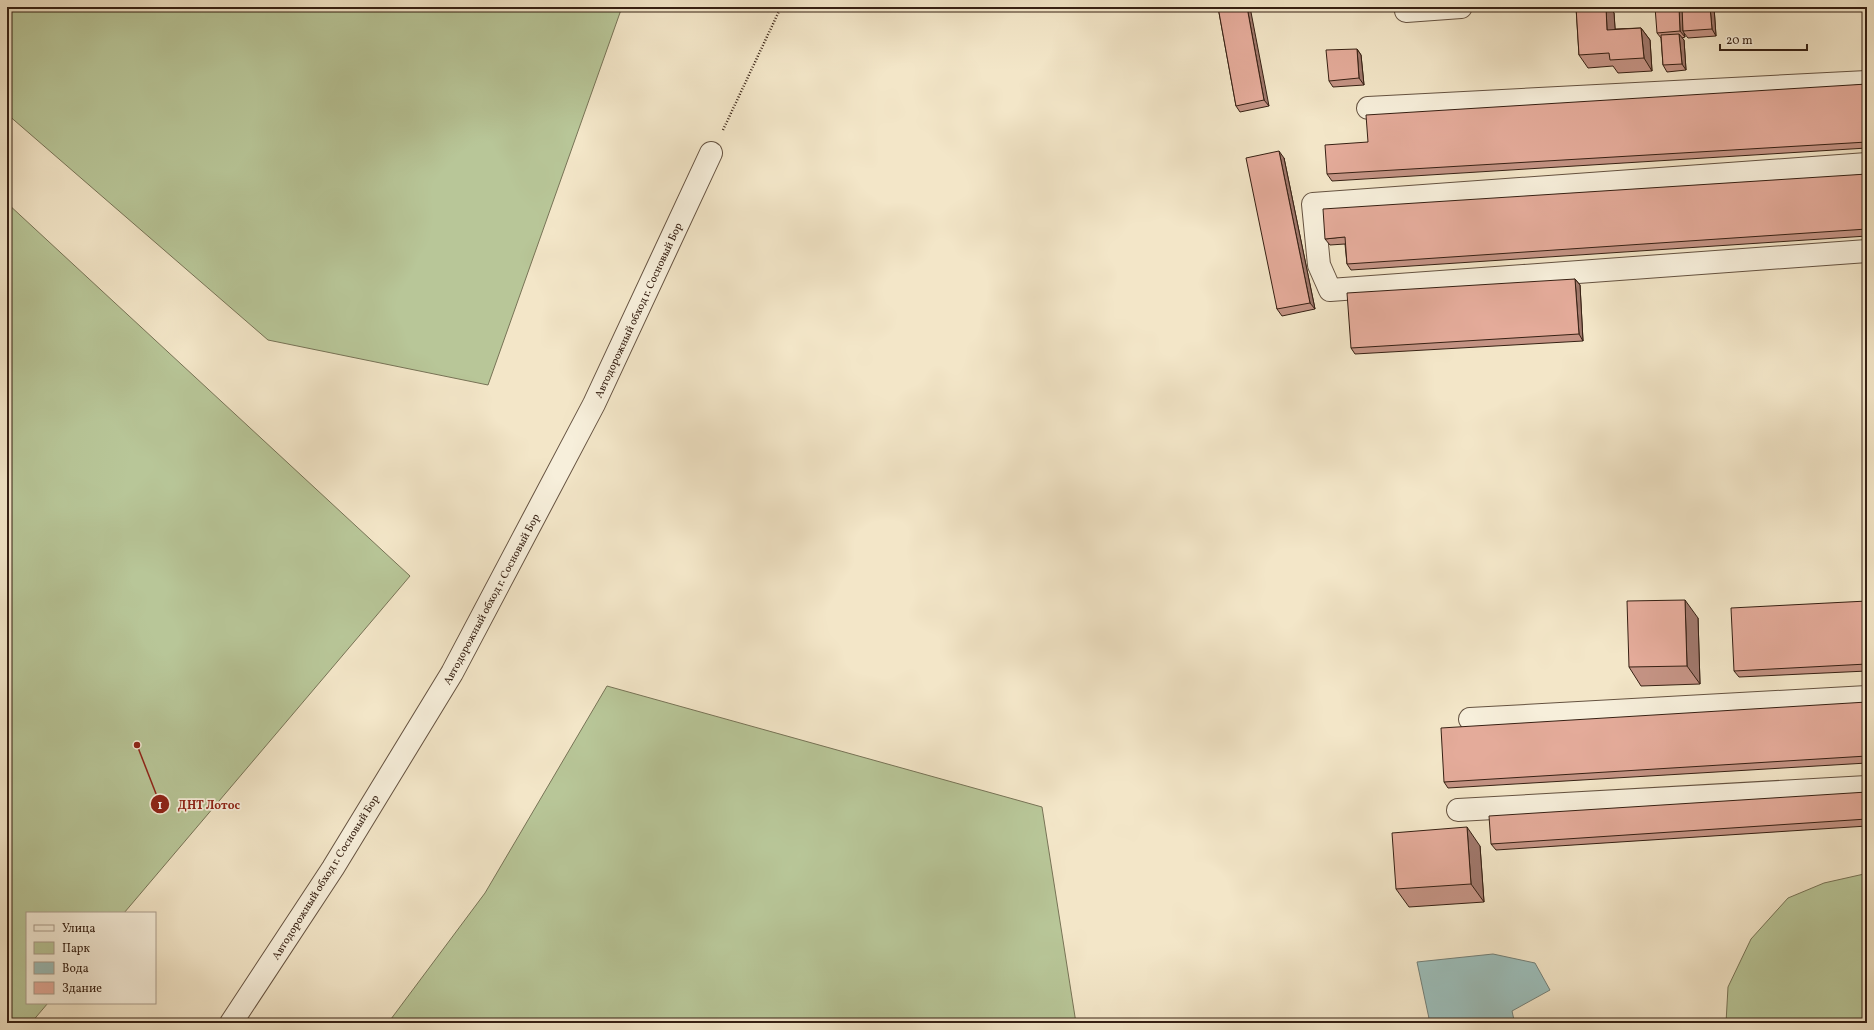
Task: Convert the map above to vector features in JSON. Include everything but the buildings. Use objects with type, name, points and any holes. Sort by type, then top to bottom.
[{"type":"lane","points":[[1406,11],[1461,7]]},
{"type":"lane","points":[[1368,108],[1867,82]]},
{"type":"lane","name":"Автодорожный обход г. Сосновый Бор","points":[[231,1023],[333,868],[452,673],[594,404],[711,153]]},
{"type":"lane","points":[[1867,164],[1312,204],[1319,265],[1330,290],[1867,251]]},
{"type":"lane","points":[[1470,719],[1867,697]]},
{"type":"lane","points":[[1458,810],[1867,787]]},
{"type":"path","points":[[711,153],[736,106],[781,7]]},
{"type":"green space","points":[[7,7],[622,7],[488,385],[268,340],[7,114]]},
{"type":"green space","points":[[7,203],[410,576],[125,912],[26,912],[26,1004],[47,1004],[31,1023],[7,1023]]},
{"type":"green space","points":[[607,686],[1042,807],[1076,1023],[388,1023],[485,893]]},
{"type":"green space","points":[[1864,874],[1867,875],[1867,1023],[1726,1023],[1728,987],[1751,939],[1788,898],[1824,883]]},
{"type":"water","points":[[1493,954],[1535,963],[1550,990],[1512,1011],[1514,1020],[1518,1023],[1430,1023],[1417,962]]},
{"type":"place","name":"ДНТ Лотос","points":[[137,745]]}]
